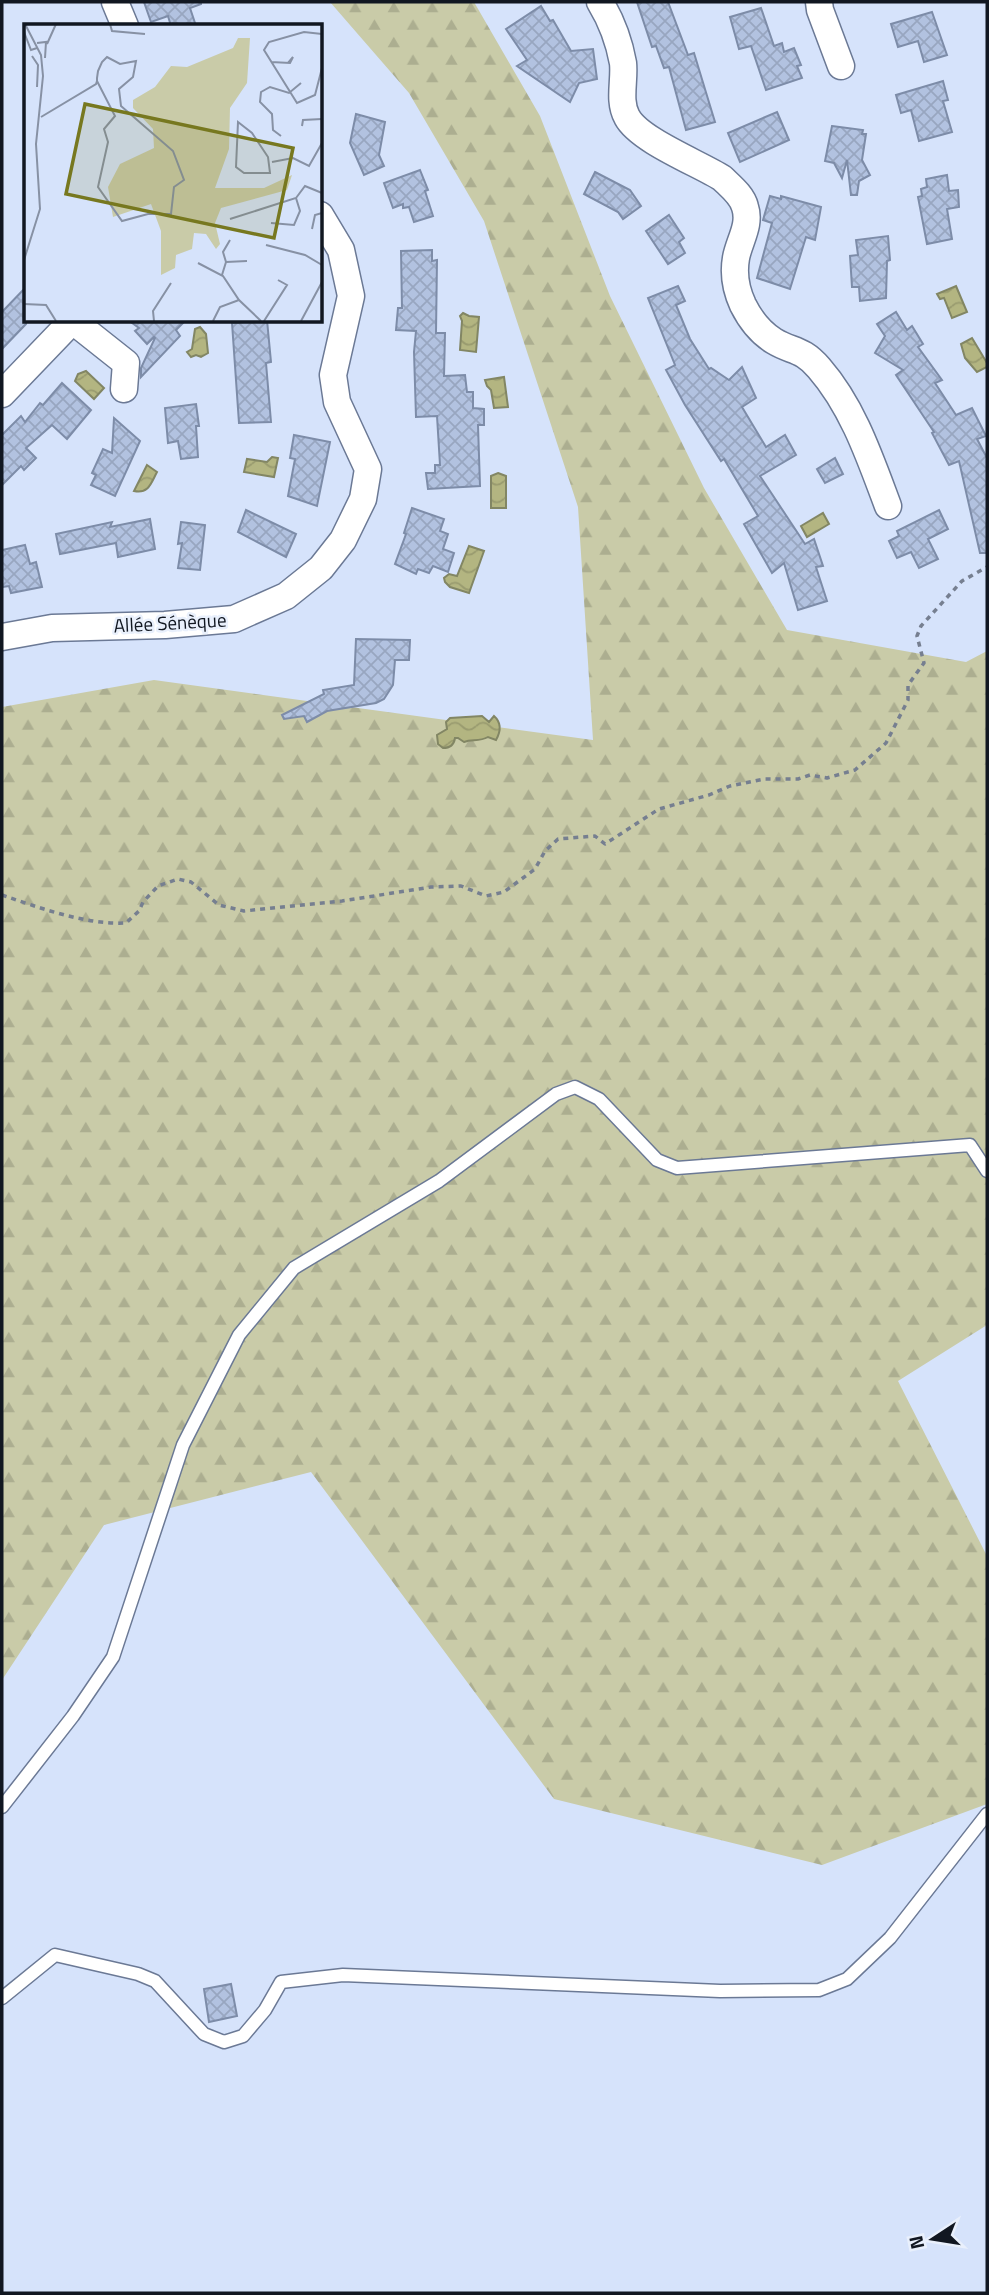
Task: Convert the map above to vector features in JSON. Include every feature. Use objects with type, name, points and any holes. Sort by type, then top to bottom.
[{"type":"street","points":[[115,2],[124,24]]},
{"type":"street","points":[[600,2],[611,20],[623,64],[622,95],[626,116],[644,135],[722,178],[733,187],[745,205],[747,220],[736,258],[735,276],[736,287],[744,307],[756,325],[775,342],[802,351],[819,367],[848,411],[888,506]]},
{"type":"street","points":[[819,2],[841,66]]},
{"type":"street","name":"Allée Sénèque","points":[[2,637],[52,628],[165,625],[234,619],[286,596],[321,568],[343,540],[363,499],[368,469],[338,402],[333,375],[351,296],[341,250],[322,218]]},
{"type":"street","points":[[2,394],[71,322]]},
{"type":"street","points":[[75,322],[126,363],[124,389]]},
{"type":"lane","points":[[2,1807],[73,1716],[113,1657],[183,1445],[239,1335],[294,1268],[439,1181],[556,1094],[575,1087],[599,1099],[657,1160],[677,1168],[970,1145],[987,1171]]},
{"type":"lane","points":[[2,1998],[55,1955],[156,1980],[204,2034],[224,2042],[243,2036],[265,2010],[281,1982],[343,1975],[720,1991],[819,1990],[847,1979],[890,1938],[987,1814]]},
{"type":"path","points":[[2,895],[113,924],[126,923],[158,886],[178,879],[191,882],[219,905],[244,911],[342,901],[431,887],[461,887],[486,896],[504,892],[535,869],[545,851],[558,839],[595,836],[605,844],[659,809],[730,786],[764,779],[798,779],[810,775],[827,778],[855,770],[886,743],[897,724],[908,700],[908,685],[924,663],[917,636],[921,626],[962,581],[987,567]]},
{"type":"green space","points":[[330,2],[474,2],[540,116],[610,296],[704,488],[787,630],[966,662],[987,651],[987,1325],[898,1381],[987,1556],[987,1804],[822,1865],[554,1799],[311,1472],[104,1525],[2,1680],[2,707],[154,680],[593,740],[578,507],[484,221],[409,93]]},
{"type":"water","points":[[956,286],[967,312],[952,318],[944,298],[940,299],[937,294]]},
{"type":"water","points":[[463,313],[479,317],[476,352],[460,350],[460,316]]},
{"type":"water","points":[[200,327],[206,334],[208,353],[201,357],[191,357],[187,352],[192,349],[195,329]]},
{"type":"water","points":[[972,338],[987,363],[987,367],[977,372],[965,358],[961,344]]},
{"type":"water","points":[[86,371],[104,388],[94,399],[75,381],[78,374]]},
{"type":"water","points":[[504,377],[508,407],[494,408],[491,390],[485,380]]},
{"type":"water","points":[[272,457],[278,458],[274,477],[244,472],[247,459],[267,462]]},
{"type":"water","points":[[147,465],[157,472],[151,484],[143,491],[134,491]]},
{"type":"water","points":[[498,473],[506,476],[506,508],[491,508],[491,476]]},
{"type":"water","points":[[823,513],[829,524],[807,537],[801,526]]},
{"type":"water","points":[[469,546],[484,551],[469,593],[450,587],[444,578],[449,574],[457,576]]},
{"type":"water","points":[[482,716],[489,722],[494,716],[498,721],[500,730],[496,740],[488,737],[464,742],[455,738],[447,747],[443,748],[438,744],[437,735],[447,729],[446,722],[450,718]]},
{"type":"building","points":[[144,2],[201,2],[190,8],[195,24],[170,24],[168,16],[151,22]]},
{"type":"building","points":[[637,2],[668,2],[688,55],[694,53],[715,122],[686,130],[669,67],[664,68],[656,46],[652,47]]},
{"type":"building","points":[[541,6],[550,21],[553,20],[571,51],[593,49],[597,79],[579,83],[570,102],[517,66],[527,60],[506,29]]},
{"type":"building","points":[[761,8],[774,46],[782,43],[784,52],[794,48],[801,65],[797,66],[802,78],[766,90],[751,46],[739,49],[730,17]]},
{"type":"building","points":[[932,12],[947,55],[924,62],[918,41],[898,47],[891,24]]},
{"type":"building","points":[[943,81],[948,100],[943,101],[952,132],[919,141],[911,110],[901,113],[896,95]]},
{"type":"building","points":[[777,112],[789,140],[740,162],[728,133]]},
{"type":"building","points":[[356,114],[385,122],[379,155],[384,166],[364,175],[350,143]]},
{"type":"building","points":[[832,126],[863,130],[862,134],[866,134],[862,160],[870,175],[859,181],[857,195],[851,195],[847,160],[842,178],[834,163],[825,161]]},
{"type":"building","points":[[420,170],[428,190],[425,191],[433,216],[414,222],[409,207],[403,208],[403,204],[393,208],[384,183]]},
{"type":"building","points":[[595,172],[630,190],[641,206],[623,219],[618,212],[584,194]]},
{"type":"building","points":[[947,175],[949,191],[958,190],[959,207],[947,209],[952,239],[927,244],[918,197],[922,196],[921,189],[927,187],[926,179]]},
{"type":"building","points":[[770,196],[781,199],[781,196],[821,207],[815,240],[806,237],[790,289],[757,278],[772,223],[763,220]]},
{"type":"building","points":[[669,215],[684,238],[679,242],[685,253],[668,264],[646,231]]},
{"type":"building","points":[[888,236],[890,260],[887,261],[886,298],[860,301],[859,287],[852,287],[850,256],[858,255],[856,240]]},
{"type":"building","points":[[432,250],[432,261],[437,260],[436,333],[445,333],[444,376],[465,375],[467,392],[473,392],[473,408],[484,409],[484,425],[478,425],[480,486],[428,489],[426,473],[435,473],[435,465],[440,465],[437,416],[416,417],[416,331],[396,330],[398,308],[402,308],[401,251]]},
{"type":"building","points":[[678,286],[685,301],[676,305],[690,339],[709,369],[729,380],[742,367],[756,398],[742,407],[766,447],[785,435],[796,455],[760,476],[805,544],[814,539],[823,566],[816,567],[827,601],[798,610],[784,563],[772,573],[744,524],[758,516],[724,459],[721,461],[685,405],[666,370],[675,365],[648,298]]},
{"type":"building","points":[[24,289],[26,324],[2,349],[2,312]]},
{"type":"building","points":[[896,312],[907,330],[912,326],[923,344],[918,347],[942,380],[935,383],[956,415],[972,408],[986,436],[977,439],[987,458],[987,553],[980,553],[959,461],[949,465],[932,433],[934,432],[896,375],[903,370],[875,353],[885,336],[877,324]]},
{"type":"building","points":[[131,322],[184,322],[176,330],[180,336],[141,377],[141,368],[155,338],[147,344],[135,331],[139,328]]},
{"type":"building","points":[[267,322],[271,362],[266,363],[271,422],[239,423],[232,323]]},
{"type":"building","points":[[62,383],[91,410],[67,439],[52,425],[26,448],[36,458],[24,470],[21,466],[2,485],[2,435],[21,416],[25,422],[40,403],[43,405]]},
{"type":"building","points":[[196,404],[199,426],[196,426],[198,457],[181,459],[178,441],[168,443],[165,408]]},
{"type":"building","points":[[114,418],[140,441],[115,496],[91,485],[96,475],[92,473],[103,449],[112,453]]},
{"type":"building","points":[[294,435],[330,442],[317,506],[288,496],[295,459],[290,458]]},
{"type":"building","points":[[835,458],[843,474],[825,483],[817,469]]},
{"type":"building","points":[[412,508],[444,519],[440,531],[448,534],[443,549],[454,553],[448,572],[433,566],[429,573],[418,569],[416,574],[395,564]]},
{"type":"building","points":[[246,510],[296,534],[286,557],[238,532]]},
{"type":"building","points":[[939,510],[948,529],[928,539],[938,559],[919,568],[911,552],[897,558],[889,541],[899,536],[897,531]]},
{"type":"building","points":[[150,519],[155,549],[118,557],[116,543],[60,554],[56,534],[112,522],[110,527]]},
{"type":"building","points":[[181,522],[205,525],[200,570],[178,568],[182,543],[178,544]]},
{"type":"building","points":[[25,545],[30,564],[36,562],[42,587],[11,593],[9,586],[2,587],[2,550]]},
{"type":"building","points":[[356,639],[410,640],[409,660],[395,660],[393,685],[384,699],[376,703],[327,711],[307,722],[304,716],[284,719],[282,715],[324,694],[323,690],[354,685]]},
{"type":"building","points":[[231,1984],[237,2016],[209,2022],[204,1989]]}]
